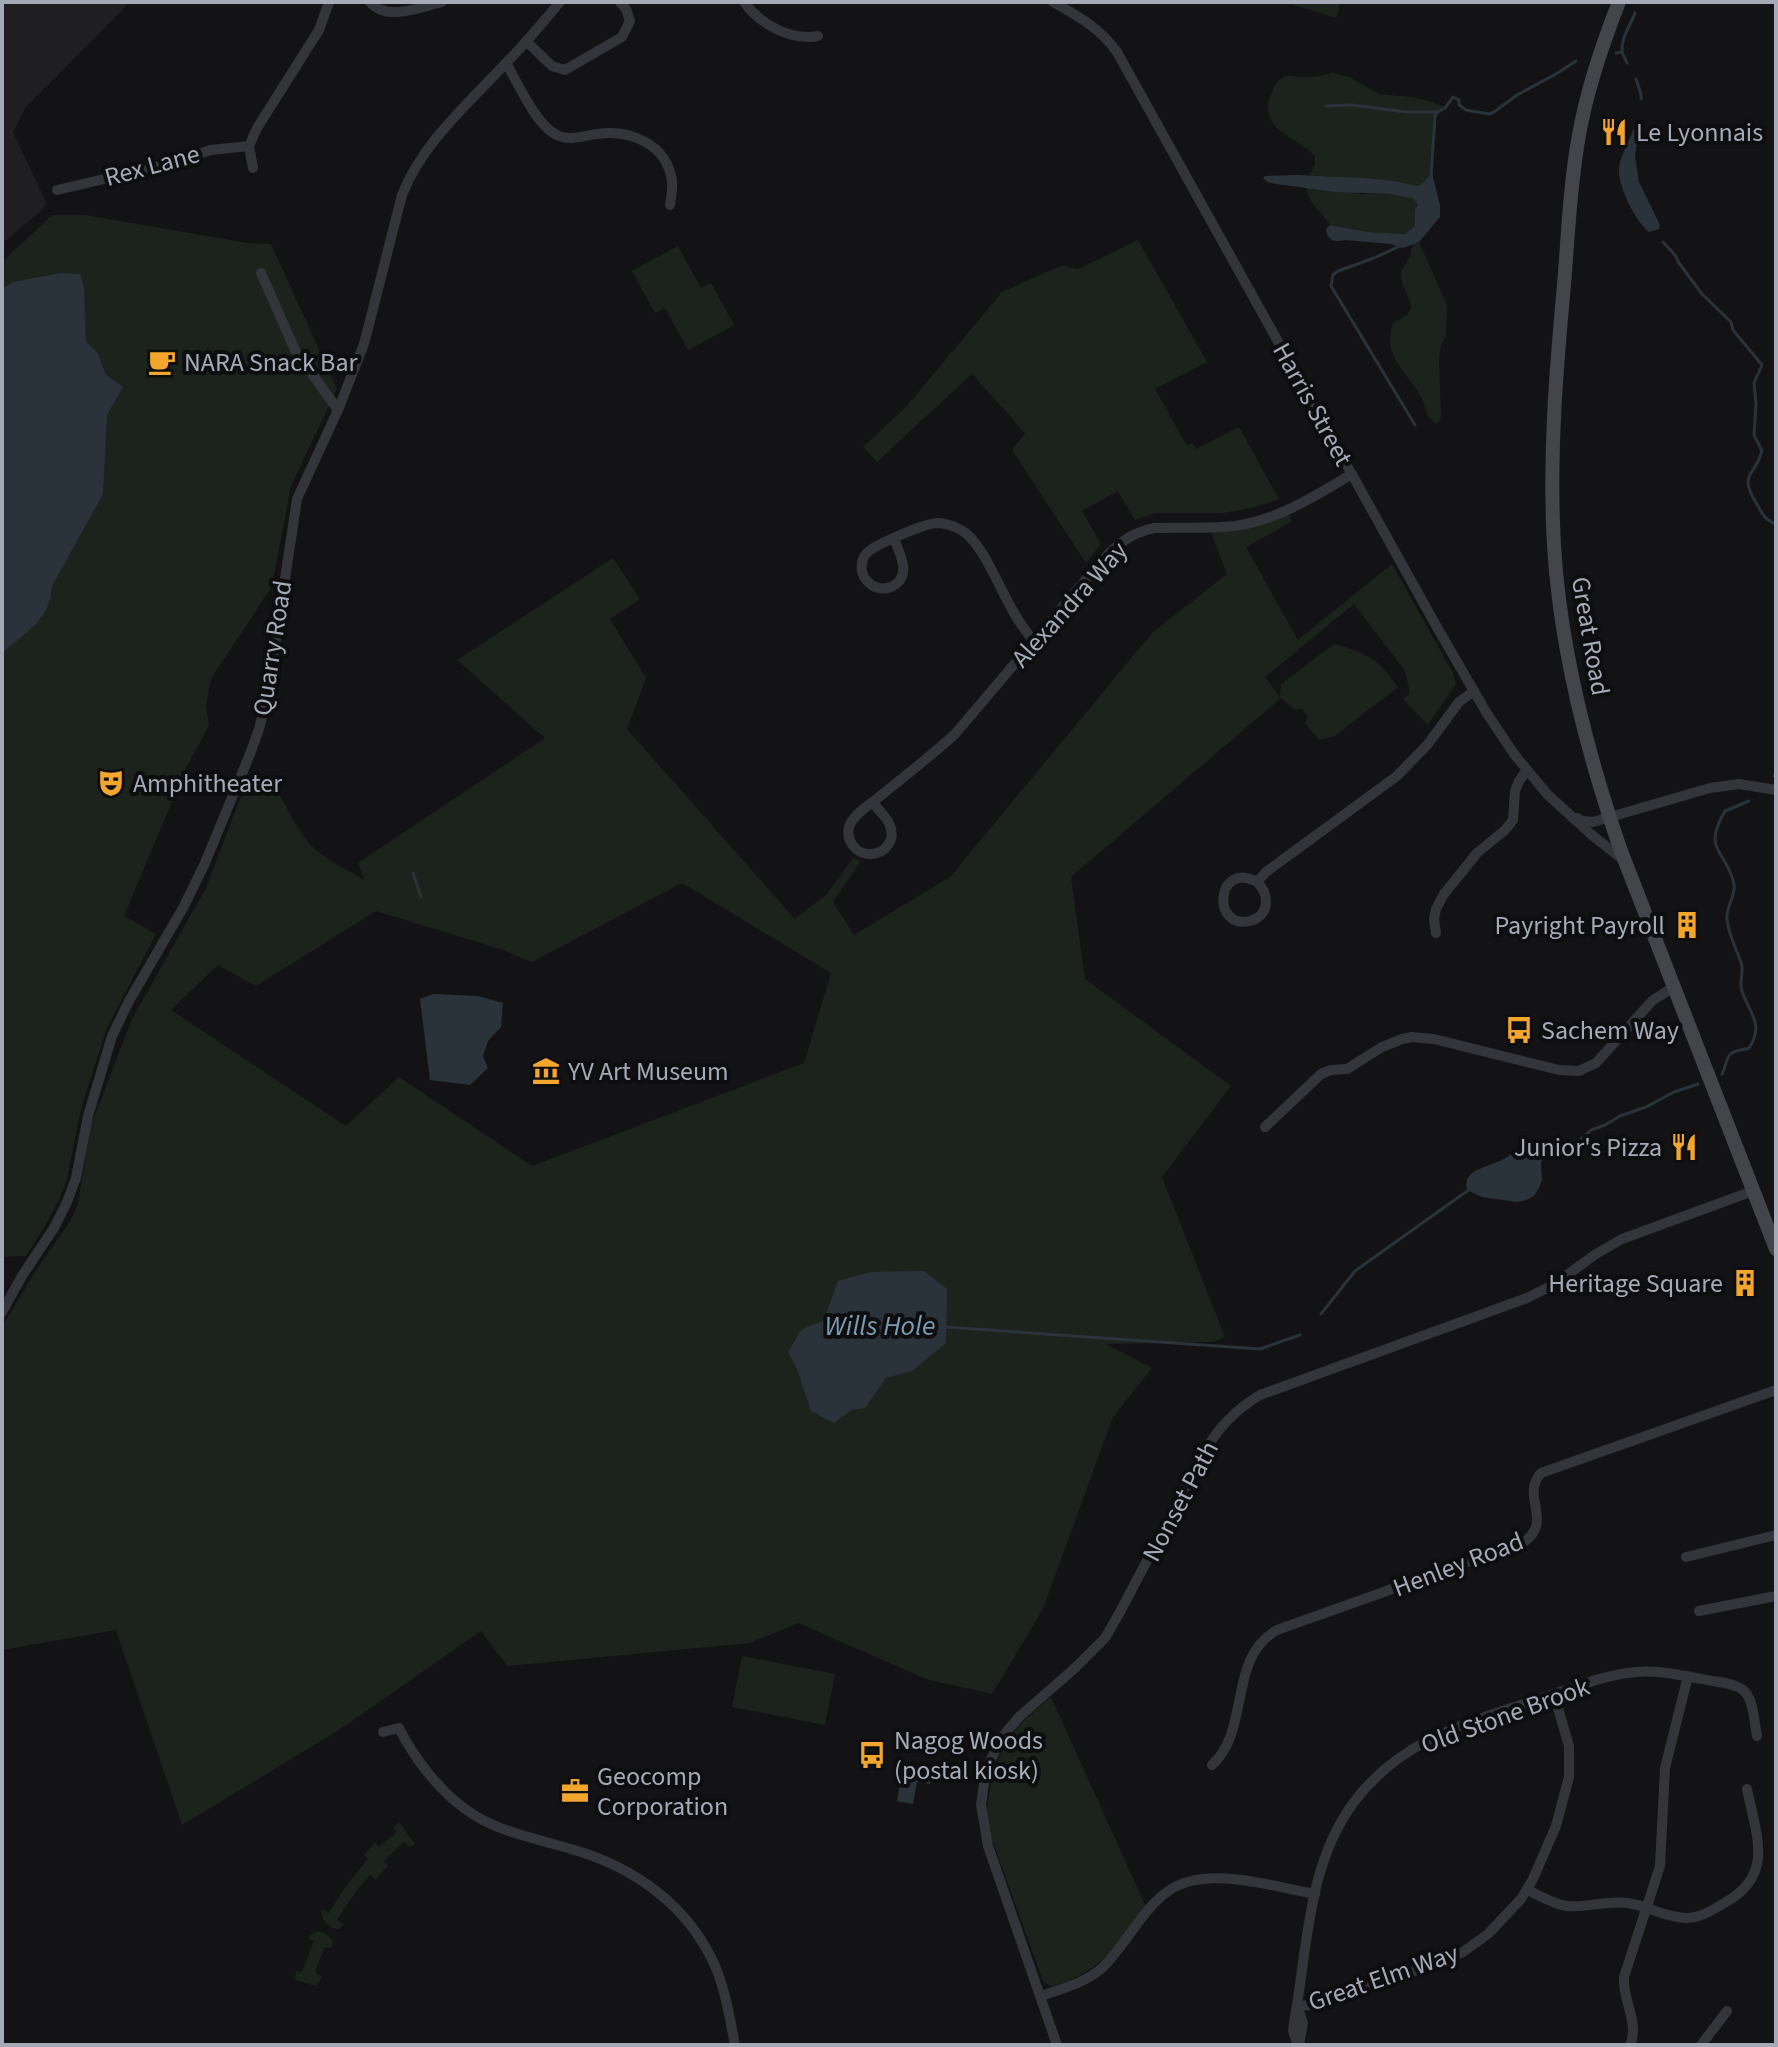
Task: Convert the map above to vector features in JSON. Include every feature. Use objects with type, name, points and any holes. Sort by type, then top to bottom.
[{"type":"main road","name":"Great Road","points":[[1619,2],[1589,91],[1579,138],[1554,421],[1552,506],[1556,576],[1569,663],[1610,818],[1776,1249]]},
{"type":"street","points":[[253,168],[249,146],[263,115],[319,30],[329,2]]},
{"type":"street","points":[[370,2],[374,7],[403,12],[442,2]]},
{"type":"street","name":"Quarry Road","points":[[2,1312],[67,1202],[76,1178],[88,1116],[112,1036],[197,879],[259,729],[268,692],[297,499],[364,344],[409,177],[435,141],[560,2]]},
{"type":"street","points":[[526,41],[552,66],[569,70],[622,37],[630,21],[620,2]]},
{"type":"street","points":[[744,2],[759,19],[776,29],[802,37],[818,36]]},
{"type":"street","name":"Harris Street","points":[[1053,2],[1092,24],[1117,52],[1474,691],[1527,770],[1569,814],[1626,863]]},
{"type":"street","points":[[506,63],[533,110],[556,135],[567,138],[615,133],[634,136],[651,145],[665,160],[673,183],[670,205]]},
{"type":"street","name":"Rex Lane","points":[[57,190],[152,168],[211,150],[249,146]]},
{"type":"street","points":[[261,273],[295,350],[338,410]]},
{"type":"street","name":"Alexandra Way","points":[[873,803],[888,821],[892,835],[882,851],[869,854],[853,846],[848,833],[852,820],[955,734],[1100,563],[1131,535],[1154,528],[1227,527],[1263,520],[1299,505],[1352,474]]},
{"type":"street","points":[[894,539],[903,560],[903,573],[899,581],[892,586],[878,588],[866,580],[862,563],[869,551],[921,526],[937,523],[958,528],[979,548],[1013,611],[1034,641]]},
{"type":"street","points":[[1257,882],[1274,865],[1397,776],[1428,744],[1459,702],[1474,691]]},
{"type":"street","points":[[1436,933],[1436,909],[1444,894],[1477,853],[1513,820],[1515,791],[1527,770]]},
{"type":"street","points":[[1569,814],[1588,822],[1610,818],[1727,785],[1752,785],[1776,790]]},
{"type":"street","points":[[1238,878],[1257,882],[1264,888],[1267,897],[1262,914],[1245,922],[1232,918],[1223,901],[1226,887],[1238,878]]},
{"type":"street","points":[[1265,1127],[1321,1074],[1347,1069],[1382,1047],[1412,1037],[1434,1039],[1559,1070],[1588,1068],[1603,1056],[1652,1001],[1675,986]]},
{"type":"street","name":"Nonset Path","points":[[1057,2045],[984,1831],[981,1805],[986,1769],[1003,1736],[1019,1717],[1105,1638],[1203,1454],[1227,1420],[1247,1403],[1275,1389],[1514,1304],[1553,1285],[1622,1239],[1753,1191]]},
{"type":"street","name":"Henley Road","points":[[1212,1765],[1228,1744],[1249,1664],[1256,1647],[1268,1635],[1524,1542],[1531,1537],[1538,1524],[1533,1487],[1536,1478],[1547,1469],[1776,1390]]},
{"type":"street","points":[[1686,1557],[1776,1535]]},
{"type":"street","points":[[1699,1611],[1776,1596]]},
{"type":"street","name":"Old Stone Brook","points":[[1298,2045],[1293,2027],[1320,1869],[1338,1827],[1364,1790],[1409,1751],[1462,1725],[1625,1673],[1688,1676],[1743,1690],[1749,1698],[1757,1736]]},
{"type":"street","points":[[1630,2045],[1633,2025],[1624,1992],[1624,1977],[1661,1857],[1664,1778],[1688,1676]]},
{"type":"street","name":"Great Elm Way","points":[[1297,2006],[1312,2005],[1452,1958],[1472,1947],[1514,1908],[1528,1890],[1556,1826],[1569,1777],[1569,1746],[1554,1694]]},
{"type":"street","points":[[383,1732],[399,1728],[408,1746],[445,1792],[474,1815],[504,1829],[601,1858],[657,1891],[686,1920],[710,1956],[725,1993],[735,2045]]},
{"type":"street","points":[[1528,1890],[1562,1905],[1618,1902],[1680,1917],[1697,1917],[1728,1901],[1749,1885],[1756,1871],[1759,1853],[1747,1789]]},
{"type":"street","points":[[1041,1996],[1084,1980],[1098,1971],[1159,1900],[1185,1882],[1221,1879],[1315,1894]]},
{"type":"street","points":[[1701,2045],[1727,2011]]},
{"type":"shaded area","points":[[2,2],[130,2],[26,107],[13,132],[46,202],[43,209],[2,244]]},
{"type":"shaded area","points":[[1295,2],[1341,2],[1336,18],[1294,5]]},
{"type":"shaded area","points":[[1333,73],[1349,77],[1379,94],[1410,97],[1445,108],[1435,116],[1432,173],[1423,183],[1417,186],[1395,181],[1309,175],[1315,165],[1315,156],[1274,125],[1268,108],[1270,97],[1284,77]]},
{"type":"shaded area","points":[[1306,187],[1360,194],[1391,194],[1414,199],[1418,205],[1415,226],[1405,234],[1368,232],[1330,225],[1312,203]]},
{"type":"shaded area","points":[[52,215],[85,215],[248,243],[271,244],[337,389],[291,486],[272,586],[211,679],[206,706],[209,726],[187,766],[124,916],[156,934],[107,1028],[81,1108],[67,1179],[59,1200],[26,1256],[2,1257],[2,262]]},
{"type":"shaded area","points":[[1138,240],[1207,362],[1155,389],[1187,446],[1192,443],[1196,449],[1239,427],[1279,499],[1223,513],[1156,513],[1135,520],[1118,491],[1082,511],[1101,544],[1086,563],[1012,450],[1025,433],[972,374],[877,462],[863,447],[906,407],[1002,292],[1063,265],[1078,269]]},
{"type":"shaded area","points":[[1419,242],[1447,305],[1446,335],[1439,361],[1441,415],[1437,424],[1428,416],[1418,391],[1397,362],[1390,345],[1393,323],[1404,317],[1411,306],[1401,273],[1412,245]]},
{"type":"shaded area","points":[[678,246],[701,288],[711,283],[734,325],[688,350],[665,308],[655,313],[632,271]]},
{"type":"shaded area","points":[[1289,514],[1291,522],[1246,547],[1298,640],[1392,564],[1453,673],[1456,684],[1428,725],[1403,699],[1410,693],[1405,671],[1354,604],[1265,677],[1280,697],[1281,684],[1335,644],[1371,658],[1398,687],[1335,736],[1319,740],[1305,723],[1308,718],[1302,709],[1295,710],[1281,698],[1071,877],[1085,979],[1231,1086],[1162,1177],[1225,1337],[1214,1342],[1106,1344],[1152,1368],[1113,1417],[1043,1609],[992,1694],[929,1680],[798,1623],[750,1643],[507,1666],[481,1631],[339,1730],[182,1825],[116,1630],[2,1650],[2,1327],[71,1220],[78,1203],[91,1125],[132,1019],[206,888],[245,786],[268,774],[309,843],[364,880],[358,863],[545,738],[457,660],[613,558],[640,599],[610,619],[646,678],[627,729],[795,919],[827,894],[853,858],[861,861],[833,902],[854,935],[950,877],[1152,633],[1227,574],[1210,530]],"holes":[[[682,883],[831,973],[804,1063],[532,1166],[399,1077],[346,1126],[171,1010],[218,965],[256,986],[376,911],[500,949],[532,962]]]},
{"type":"shaded area","points":[[742,1656],[835,1674],[825,1725],[732,1707]]},
{"type":"shaded area","points":[[1051,1697],[1146,1907],[1101,1961],[1079,1976],[1053,1986],[1043,1981],[990,1834],[987,1808],[993,1773],[1004,1746],[1022,1722]]},
{"type":"shaded area","points":[[399,1822],[415,1844],[410,1847],[404,1842],[384,1861],[388,1866],[375,1880],[370,1875],[337,1920],[343,1924],[340,1929],[332,1928],[323,1920],[321,1911],[323,1909],[329,1913],[368,1859],[364,1855],[375,1842],[379,1847],[397,1832],[393,1828]]},
{"type":"shaded area","points":[[320,1931],[333,1942],[331,1948],[325,1947],[315,1972],[322,1977],[316,1986],[295,1980],[296,1971],[302,1972],[314,1941],[308,1939],[310,1935]]},
{"type":"water","points":[[1636,129],[1639,130],[1635,156],[1639,182],[1660,225],[1659,229],[1649,232],[1628,202],[1619,175],[1621,158]]},
{"type":"water","points":[[1432,173],[1440,217],[1419,242],[1403,248],[1390,244],[1334,241],[1326,229],[1330,225],[1368,232],[1405,234],[1415,226],[1418,205],[1414,199],[1391,194],[1335,192],[1276,184],[1263,178],[1298,175],[1364,178],[1417,186]]},
{"type":"water","points":[[61,273],[80,274],[84,287],[86,341],[98,354],[106,375],[123,387],[107,415],[103,494],[52,586],[42,617],[2,653],[2,289],[13,282]]},
{"type":"water","points":[[433,994],[478,996],[503,1003],[501,1027],[488,1041],[483,1056],[488,1068],[470,1085],[430,1080],[420,999]]},
{"type":"water","points":[[1524,1146],[1548,1148],[1541,1162],[1542,1180],[1534,1196],[1517,1202],[1482,1197],[1467,1190],[1466,1183],[1472,1174]]},
{"type":"water","name":"Wills Hole","points":[[924,1271],[947,1289],[946,1343],[912,1371],[886,1378],[865,1408],[851,1410],[834,1423],[811,1411],[788,1352],[801,1330],[824,1320],[838,1281],[871,1272]]},
{"type":"water","points":[[903,1766],[933,1771],[930,1784],[917,1782],[913,1804],[897,1801]]},
{"type":"waterway","points":[[1616,53],[1622,52],[1624,36],[1635,13]]},
{"type":"waterway","points":[[1622,52],[1627,63]]},
{"type":"waterway","points":[[1326,106],[1438,112],[1453,97],[1466,110],[1489,114],[1576,61]]},
{"type":"waterway","points":[[1636,79],[1641,99]]},
{"type":"waterway","points":[[1431,176],[1435,116],[1438,112]]},
{"type":"waterway","points":[[1663,242],[1702,294],[1731,322],[1733,330],[1762,365],[1754,383],[1754,435],[1762,451],[1748,481],[1763,515],[1776,524]]},
{"type":"waterway","points":[[1400,246],[1338,271],[1333,275],[1331,286],[1415,425]]},
{"type":"waterway","points":[[1722,1074],[1730,1055],[1749,1048],[1754,1040],[1756,1025],[1742,991],[1742,966],[1728,925],[1727,914],[1734,884],[1715,843],[1715,835],[1725,811],[1749,801]]},
{"type":"waterway","points":[[413,873],[421,897]]},
{"type":"waterway","points":[[1564,1144],[1580,1140],[1591,1130],[1620,1116],[1698,1084]]},
{"type":"waterway","points":[[1321,1314],[1355,1271],[1470,1189]]},
{"type":"waterway","points":[[946,1327],[1260,1349],[1300,1335]]},
{"type":"place","name":"Le Lyonnais","points":[[1614,132]]},
{"type":"place","name":"NARA Snack Bar","points":[[162,362]]},
{"type":"place","name":"Amphitheater","points":[[111,783]]},
{"type":"place","name":"Payright Payroll","points":[[1687,925]]},
{"type":"place","name":"Sachem Way","points":[[1519,1030]]},
{"type":"place","name":"YV Art Museum","points":[[546,1071]]},
{"type":"place","name":"Junior's Pizza","points":[[1684,1147]]},
{"type":"place","name":"Heritage Square","points":[[1745,1283]]},
{"type":"place","name":"Nagog Woods (postal kiosk)","points":[[872,1755]]},
{"type":"place","name":"Geocomp Corporation","points":[[575,1791]]}]
